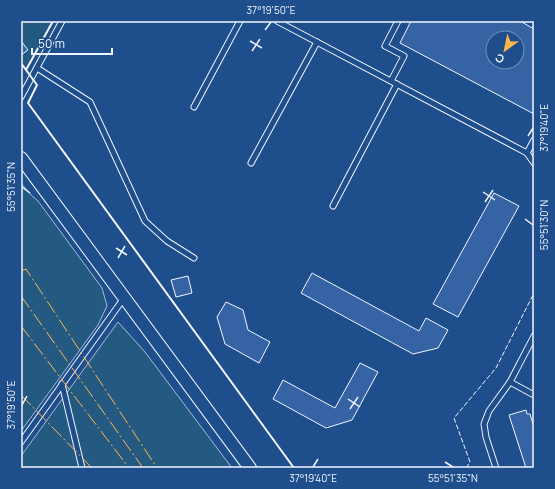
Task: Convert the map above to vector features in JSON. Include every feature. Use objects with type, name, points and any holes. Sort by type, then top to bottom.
[{"type":"street","points":[[21,158],[250,468]]},
{"type":"lane","points":[[21,97],[62,21]]},
{"type":"lane","points":[[194,107],[240,21]]},
{"type":"lane","points":[[277,21],[527,153],[534,162]]},
{"type":"lane","points":[[391,81],[404,56],[385,46],[398,21]]},
{"type":"lane","points":[[251,163],[317,42]]},
{"type":"lane","points":[[37,68],[90,102],[146,221],[167,242],[194,258]]},
{"type":"lane","points":[[333,206],[397,84]]},
{"type":"lane","points":[[527,153],[534,140]]},
{"type":"lane","points":[[21,442],[124,298]]},
{"type":"lane","points":[[496,468],[486,437],[484,424],[489,411],[510,382],[534,336]]},
{"type":"lane","points":[[510,382],[534,395]]},
{"type":"lane","points":[[62,384],[82,468]]},
{"type":"shaded area","points":[[21,21],[53,21],[26,70],[21,63]]},
{"type":"shaded area","points":[[21,183],[38,201],[102,288],[107,306],[98,325],[21,431]]},
{"type":"shaded area","points":[[118,322],[145,352],[232,468],[21,468],[21,456]]},
{"type":"building","points":[[411,21],[520,21],[534,29],[534,114],[400,43]]},
{"type":"building","points":[[21,41],[28,50],[21,55]]},
{"type":"building","points":[[494,193],[519,206],[458,317],[433,304]]},
{"type":"building","points":[[312,273],[419,331],[426,318],[448,330],[438,348],[413,354],[301,293]]},
{"type":"building","points":[[188,276],[192,293],[176,297],[171,280]]},
{"type":"building","points":[[226,302],[243,310],[248,330],[270,342],[259,363],[225,344],[217,317]]},
{"type":"building","points":[[360,363],[378,372],[352,420],[326,428],[273,399],[283,380],[335,408]]},
{"type":"building","points":[[526,410],[527,414],[530,414],[534,427],[534,468],[526,468],[509,415]]},
{"type":"fence","points":[[466,468],[470,462],[454,418],[496,368],[534,293]]},
{"type":"wall","points":[[26,70],[53,21]]},
{"type":"wall","points":[[21,63],[37,85],[28,103],[294,468]]},
{"type":"power","points":[[21,271],[26,269],[157,468]]},
{"type":"power","points":[[21,296],[143,468]]},
{"type":"power","points":[[21,326],[129,468]]},
{"type":"power","points":[[21,395],[92,468]]}]
